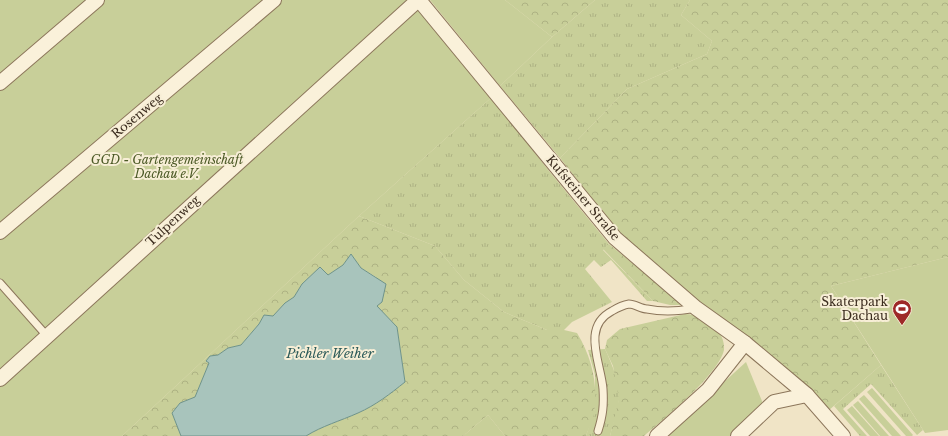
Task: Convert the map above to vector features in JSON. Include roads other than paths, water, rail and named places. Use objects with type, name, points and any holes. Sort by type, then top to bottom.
[{"type":"street","points":[[0,83],[97,0]]},
{"type":"street","name":"Rosenweg","points":[[0,232],[274,0]]},
{"type":"street","name":"Kufsteiner Straße","points":[[419,0],[615,238],[696,308],[745,343],[807,395],[843,436]]},
{"type":"street","name":"Tulpenweg","points":[[0,380],[419,0]]},
{"type":"street","points":[[657,436],[708,390],[745,343]]},
{"type":"street","points":[[738,436],[774,402],[807,395]]},
{"type":"lane","points":[[0,283],[47,336]]},
{"type":"lane","points":[[598,431],[604,411],[603,387],[594,341],[597,326],[606,314],[630,304],[646,309],[674,310],[696,308]]},
{"type":"water","name":"Pichler Weiher","points":[[351,254],[361,268],[386,284],[382,302],[377,306],[397,327],[405,382],[371,406],[358,413],[318,429],[306,436],[181,436],[172,413],[180,403],[195,397],[209,363],[206,361],[210,356],[218,355],[228,348],[241,345],[259,324],[264,315],[273,316],[285,303],[294,297],[302,284],[320,267],[328,275],[343,265]]},
{"type":"place","name":"Skaterpark Dachau","points":[[902,326]]},
{"type":"park label","name":"GGD - Gartengemeinschaft Dachau e.V.","points":[[167,167]]}]
